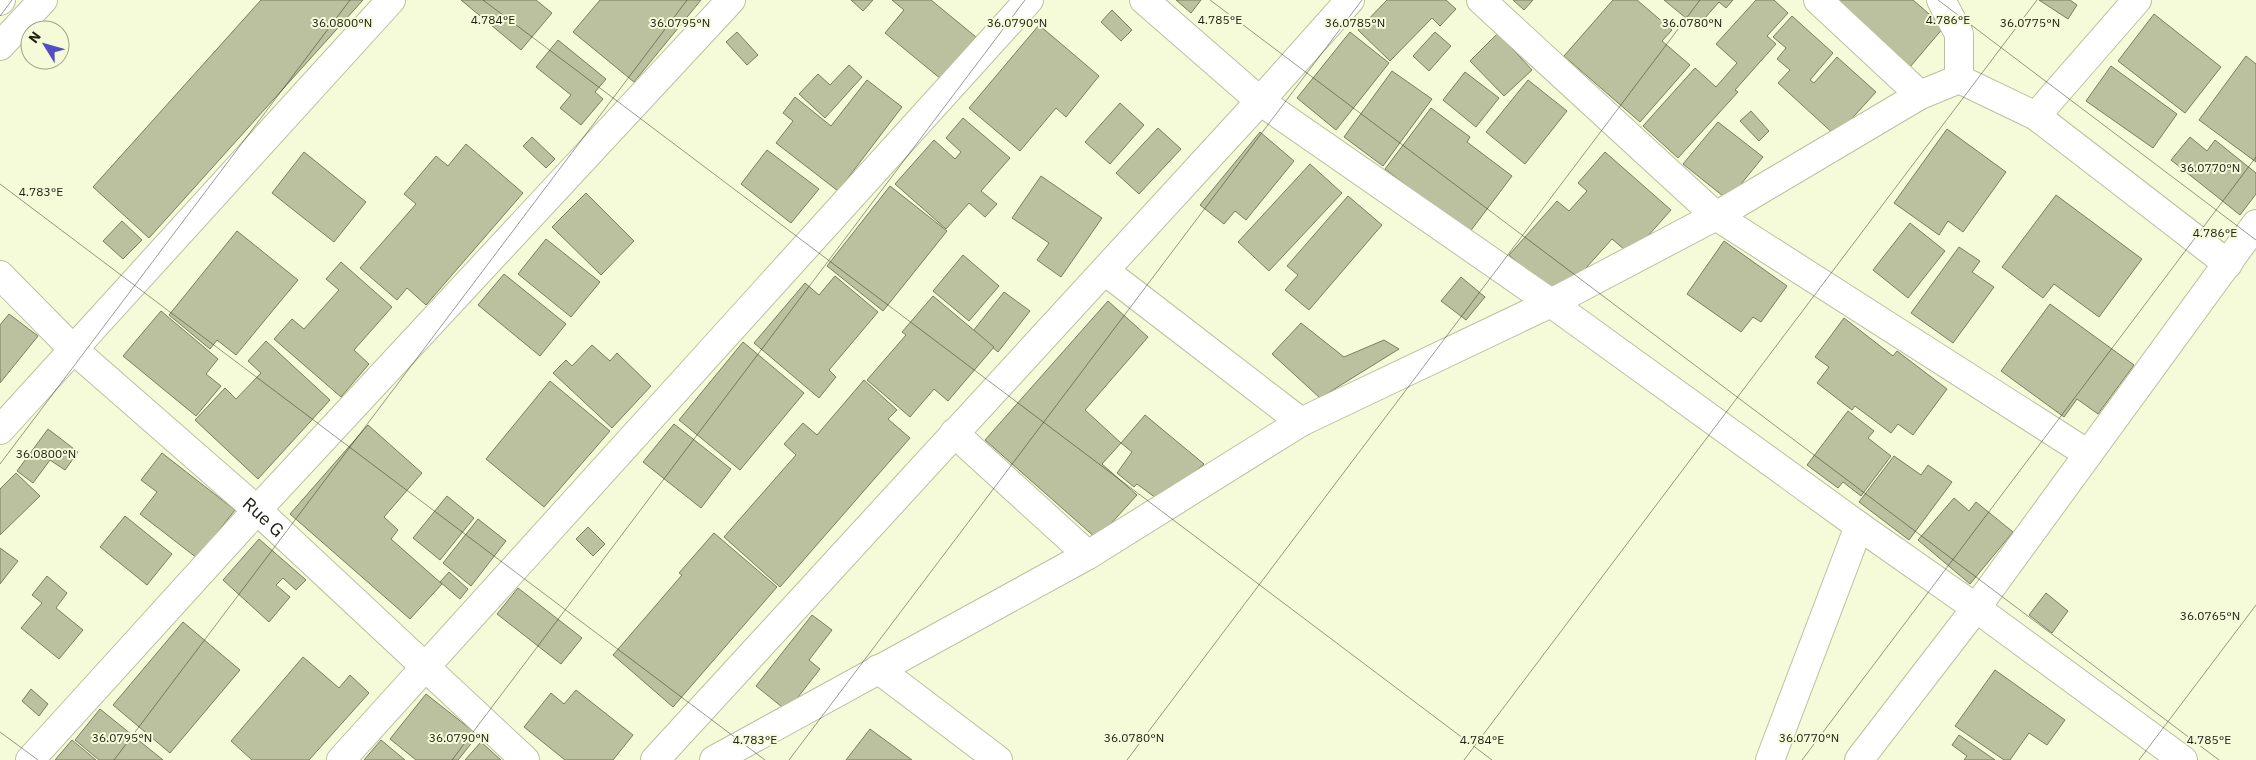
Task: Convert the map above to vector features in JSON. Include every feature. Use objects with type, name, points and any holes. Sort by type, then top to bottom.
[{"type":"street","points":[[0,46],[43,0]]},
{"type":"street","points":[[0,430],[391,0]]},
{"type":"street","points":[[30,760],[257,510],[731,0]]},
{"type":"street","points":[[341,760],[426,669],[1029,0]]},
{"type":"street","points":[[1144,0],[1260,101],[1551,303],[1859,526],[1976,608],[2154,752],[2183,760]]},
{"type":"street","points":[[656,760],[954,433],[1105,271],[1350,0]]},
{"type":"street","points":[[1481,0],[1716,216],[2088,454]]},
{"type":"street","points":[[1818,0],[1920,95]]},
{"type":"street","points":[[1941,0],[1960,34],[1959,79]]},
{"type":"street","points":[[2036,116],[2137,0]]},
{"type":"street","points":[[714,760],[1088,555],[1301,422],[1551,303],[1716,216],[1920,95],[1959,79],[2036,116],[2228,264]]},
{"type":"street","points":[[1859,760],[1976,608],[2256,224]]},
{"type":"street","points":[[1105,271],[1301,422]]},
{"type":"street","name":"Rue G","points":[[0,275],[74,350],[257,510],[525,760]]},
{"type":"street","points":[[954,433],[1088,555]]},
{"type":"street","points":[[1770,760],[1859,526]]},
{"type":"street","points":[[878,669],[998,760]]},
{"type":"building","points":[[261,0],[363,0],[149,238],[93,187]]},
{"type":"building","points":[[461,0],[536,0],[552,13],[521,50]]},
{"type":"building","points":[[600,0],[701,0],[634,82],[573,32]]},
{"type":"building","points":[[851,0],[873,0],[863,11]]},
{"type":"building","points":[[892,0],[931,0],[976,37],[941,79],[885,33],[904,10]]},
{"type":"building","points":[[1176,0],[1201,0],[1191,13]]},
{"type":"building","points":[[1387,0],[1446,0],[1456,9],[1440,26],[1432,18],[1390,61],[1358,30]]},
{"type":"building","points":[[1513,0],[1533,0],[1524,10]]},
{"type":"building","points":[[1613,0],[1637,0],[1672,30],[1662,41],[1690,65],[1640,122],[1564,56]]},
{"type":"building","points":[[1664,0],[1733,0],[1726,8],[1719,2],[1697,27]]},
{"type":"building","points":[[1756,0],[1774,0],[1788,13],[1767,36],[1776,44],[1735,90],[1738,92],[1678,158],[1643,126],[1695,68],[1716,87],[1737,63],[1716,44]]},
{"type":"building","points":[[1835,0],[1913,0],[1944,27],[1910,67]]},
{"type":"building","points":[[2039,0],[2070,0],[2077,5],[2068,19]]},
{"type":"building","points":[[1112,10],[1132,30],[1121,41],[1101,22]]},
{"type":"building","points":[[2154,14],[2221,67],[2185,113],[2118,61]]},
{"type":"building","points":[[1792,16],[1833,53],[1810,80],[1814,83],[1837,57],[1876,92],[1836,136],[1778,83],[1790,70],[1777,59],[1786,48],[1773,37]]},
{"type":"building","points":[[1039,25],[1099,76],[1066,117],[1056,108],[1020,151],[969,108]]},
{"type":"building","points":[[737,32],[758,55],[747,65],[726,42]]},
{"type":"building","points":[[1350,32],[1389,63],[1336,130],[1297,98]]},
{"type":"building","points":[[1435,32],[1451,46],[1429,71],[1413,56]]},
{"type":"building","points":[[1498,33],[1532,70],[1504,96],[1470,61]]},
{"type":"building","points":[[558,40],[606,79],[595,92],[603,99],[581,125],[560,108],[571,95],[536,67]]},
{"type":"building","points":[[2246,56],[2256,64],[2256,162],[2199,120]]},
{"type":"building","points":[[849,65],[862,77],[825,118],[799,94],[818,74],[830,85]]},
{"type":"building","points":[[2111,66],[2177,114],[2153,148],[2086,101]]},
{"type":"building","points":[[1392,71],[1432,99],[1383,166],[1344,137]]},
{"type":"building","points":[[1465,72],[1499,98],[1476,127],[1443,100]]},
{"type":"building","points":[[867,80],[902,107],[838,191],[776,143],[793,121],[783,113],[795,97],[831,126]]},
{"type":"building","points":[[1528,80],[1567,111],[1525,164],[1486,132]]},
{"type":"building","points":[[1120,103],[1144,125],[1110,164],[1085,142]]},
{"type":"building","points":[[1431,108],[1470,137],[1467,142],[1512,176],[1469,233],[1385,169]]},
{"type":"building","points":[[1751,111],[1769,131],[1759,141],[1740,121]]},
{"type":"building","points":[[963,118],[1010,158],[981,191],[997,204],[985,217],[969,203],[946,229],[895,184],[934,140],[955,159],[961,152],[946,138]]},
{"type":"building","points":[[1718,122],[1763,157],[1728,200],[1683,164]]},
{"type":"building","points":[[1158,128],[1181,149],[1139,194],[1116,173]]},
{"type":"building","points":[[1947,129],[2006,172],[1963,232],[1948,221],[1939,235],[1894,203]]},
{"type":"building","points":[[1260,132],[1294,161],[1246,220],[1235,211],[1224,224],[1200,205]]},
{"type":"building","points":[[532,137],[555,159],[546,168],[523,146]]},
{"type":"building","points":[[2190,137],[2207,151],[2215,140],[2256,173],[2256,194],[2240,215],[2171,160]]},
{"type":"building","points":[[466,144],[523,193],[426,305],[407,288],[397,300],[360,268],[416,204],[404,194],[436,156],[448,166]]},
{"type":"building","points":[[767,150],[819,189],[791,223],[741,184]]},
{"type":"building","points":[[304,152],[366,202],[334,242],[272,193]]},
{"type":"building","points":[[1605,152],[1671,210],[1631,255],[1612,239],[1559,298],[1509,255],[1557,201],[1569,211],[1587,191],[1578,183]]},
{"type":"building","points":[[1310,164],[1342,193],[1269,271],[1238,242]]},
{"type":"building","points":[[1041,176],[1102,218],[1061,277],[1037,260],[1049,243],[1012,218]]},
{"type":"building","points":[[890,186],[947,231],[883,311],[827,266]]},
{"type":"building","points":[[586,193],[634,241],[601,275],[552,227]]},
{"type":"building","points":[[2056,195],[2142,259],[2099,317],[2054,284],[2043,298],[2002,267]]},
{"type":"building","points":[[1348,196],[1382,225],[1309,310],[1285,290],[1298,275],[1287,266]]},
{"type":"building","points":[[122,221],[142,240],[123,259],[103,241]]},
{"type":"building","points":[[1910,223],[1945,251],[1908,298],[1873,270]]},
{"type":"building","points":[[237,231],[298,280],[236,355],[217,340],[210,349],[169,315]]},
{"type":"building","points":[[546,239],[600,282],[571,317],[518,274]]},
{"type":"building","points":[[1724,241],[1787,286],[1761,322],[1753,317],[1741,332],[1687,294]]},
{"type":"building","points":[[1959,247],[1980,261],[1972,272],[1994,287],[1953,343],[1911,313]]},
{"type":"building","points":[[963,255],[999,286],[969,321],[933,291]]},
{"type":"building","points":[[341,262],[392,307],[354,350],[369,364],[341,397],[274,339],[292,319],[304,329],[339,290],[326,279]]},
{"type":"building","points":[[504,274],[566,324],[540,356],[478,305]]},
{"type":"building","points":[[835,276],[878,312],[829,370],[836,377],[819,398],[754,343],[805,283],[819,295]]},
{"type":"building","points":[[1461,277],[1485,297],[1466,320],[1441,301]]},
{"type":"building","points":[[1004,292],[1030,311],[998,352],[973,331]]},
{"type":"building","points":[[933,296],[994,347],[948,401],[934,389],[910,417],[867,380],[906,335],[902,332]]},
{"type":"building","points":[[1108,301],[1148,337],[1085,410],[1121,443],[1102,464],[1137,495],[1097,539],[985,440]]},
{"type":"building","points":[[2050,304],[2134,365],[2098,414],[2077,399],[2064,417],[2001,371]]},
{"type":"building","points":[[161,311],[218,359],[206,374],[221,386],[196,416],[123,356]]},
{"type":"building","points":[[9,314],[38,336],[0,383],[0,325]]},
{"type":"building","points":[[1844,318],[1893,356],[1897,351],[1947,389],[1913,435],[1898,424],[1891,433],[1855,406],[1852,410],[1817,383],[1829,367],[1815,357]]},
{"type":"building","points":[[1301,323],[1344,357],[1384,340],[1399,349],[1320,398],[1272,354]]},
{"type":"building","points":[[266,341],[330,400],[258,479],[195,420],[225,388],[236,399],[261,373],[248,361]]},
{"type":"building","points":[[743,342],[804,393],[740,470],[679,420]]},
{"type":"building","points":[[592,345],[610,361],[617,353],[651,386],[612,428],[553,373],[566,360],[572,366]]},
{"type":"building","points":[[864,380],[897,410],[888,419],[910,438],[780,587],[724,537],[796,455],[784,444],[803,423],[817,435]]},
{"type":"building","points":[[550,381],[610,431],[544,507],[486,459]]},
{"type":"building","points":[[1848,411],[1874,431],[1868,438],[1891,456],[1861,496],[1843,482],[1838,488],[1807,465]]},
{"type":"building","points":[[1145,415],[1204,464],[1160,501],[1137,484],[1134,487],[1117,473],[1132,452],[1121,443]]},
{"type":"building","points":[[674,424],[731,469],[701,508],[643,462]]},
{"type":"building","points":[[368,425],[422,473],[384,517],[398,530],[391,539],[442,584],[410,619],[290,514]]},
{"type":"building","points":[[48,429],[78,452],[65,470],[50,460],[33,483],[17,471]]},
{"type":"building","points":[[162,453],[235,510],[197,558],[140,514],[157,492],[141,480]]},
{"type":"building","points":[[1894,456],[1921,475],[1928,465],[1952,482],[1909,540],[1859,502]]},
{"type":"building","points":[[16,473],[40,496],[0,535],[0,489]]},
{"type":"building","points":[[447,496],[474,518],[440,560],[413,538]]},
{"type":"building","points":[[1954,498],[1969,511],[1976,502],[2013,532],[1970,584],[1918,540]]},
{"type":"building","points":[[125,516],[172,554],[147,585],[100,547]]},
{"type":"building","points":[[478,519],[506,541],[471,586],[443,563]]},
{"type":"building","points":[[588,527],[605,544],[593,556],[576,539]]},
{"type":"building","points":[[714,533],[777,587],[673,707],[613,655],[682,575],[679,573]]},
{"type":"building","points":[[259,539],[306,580],[296,590],[283,578],[276,585],[290,597],[269,622],[223,580]]},
{"type":"building","points":[[0,548],[18,561],[0,584]]},
{"type":"building","points":[[449,572],[468,589],[460,599],[440,582]]},
{"type":"building","points":[[47,576],[67,593],[56,608],[83,630],[59,659],[21,628],[42,603],[32,595]]},
{"type":"building","points":[[518,588],[582,638],[561,664],[497,614]]},
{"type":"building","points":[[2046,593],[2068,611],[2052,633],[2029,615]]},
{"type":"building","points":[[812,615],[832,630],[809,660],[820,669],[787,711],[756,686]]},
{"type":"building","points":[[183,622],[240,670],[170,753],[113,705]]},
{"type":"building","points":[[303,657],[339,688],[350,675],[369,693],[309,760],[252,760],[231,741]]},
{"type":"building","points":[[1995,670],[2065,720],[2047,745],[2029,733],[2010,760],[2004,760],[1955,726]]},
{"type":"building","points":[[31,689],[48,704],[39,716],[22,701]]},
{"type":"building","points":[[576,690],[633,735],[613,760],[565,760],[524,727],[551,693],[564,704]]},
{"type":"building","points":[[426,694],[478,735],[458,760],[416,760],[390,739]]},
{"type":"building","points":[[100,709],[163,760],[99,760],[75,740]]},
{"type":"building","points":[[870,729],[912,760],[846,760]]},
{"type":"building","points":[[1959,735],[1995,760],[1964,760],[1967,756],[1952,745]]},
{"type":"building","points":[[72,740],[96,760],[55,760]]},
{"type":"building","points":[[381,740],[405,760],[364,760]]},
{"type":"building","points":[[481,742],[501,760],[465,760]]}]
